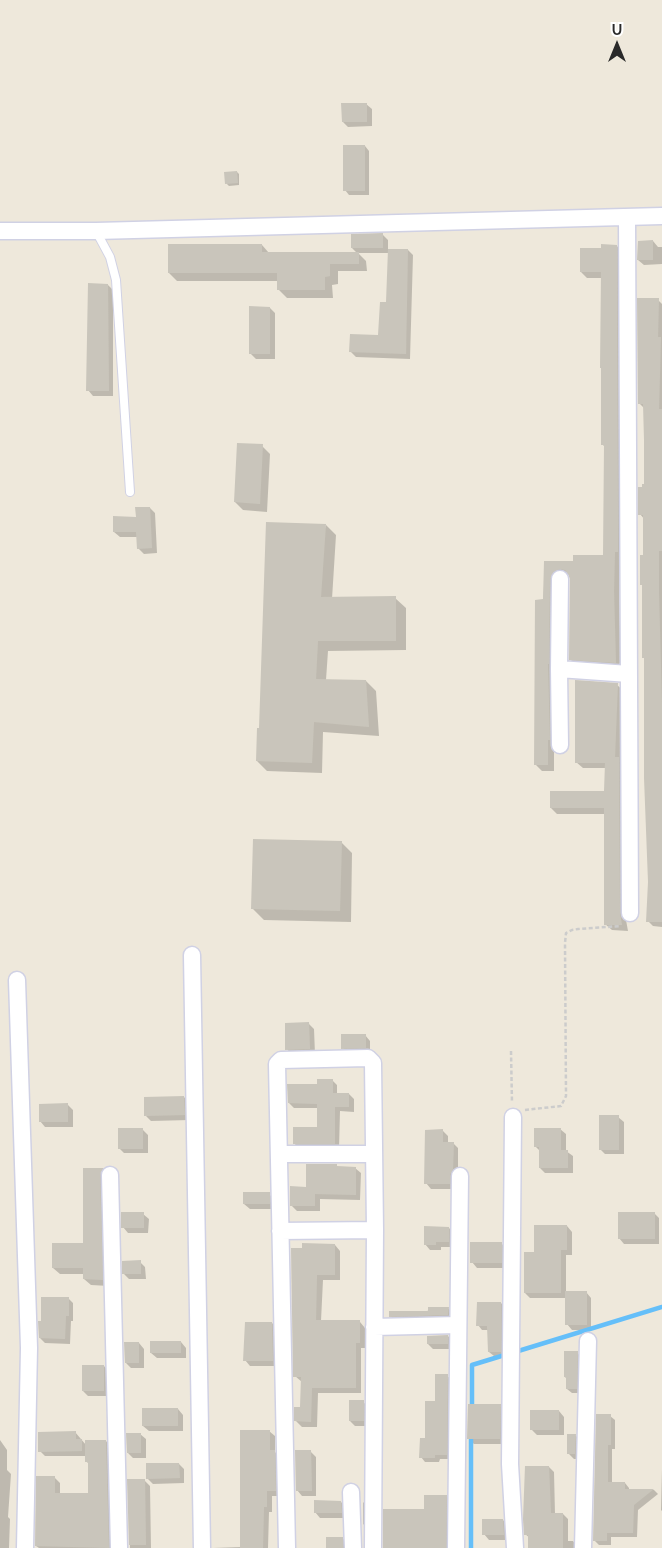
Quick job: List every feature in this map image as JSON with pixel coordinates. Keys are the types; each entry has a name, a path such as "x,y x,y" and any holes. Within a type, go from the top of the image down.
{"street":[{"path":"0,231 96,231 662,216"},
{"path":"627,217 630,913"},
{"path":"560,580 560,745"},
{"path":"559,669 629,674"},
{"path":"192,954 202,1548"},
{"path":"17,980 29,1348 25,1548"},
{"path":"287,1548 277,1064 281,1060 368,1058 373,1063 375,1230 374,1548"},
{"path":"513,1117 510,1464 515,1548"},
{"path":"279,1154 374,1154"},
{"path":"110,1175 118,1548"},
{"path":"456,1548 460,1176"},
{"path":"280,1231 375,1230"},
{"path":"374,1328 458,1325"},
{"path":"583,1548 588,1341"},
{"path":"351,1492 353,1548"}],"lane":[{"path":"96,231 110,257 116,280 130,492"}],"path":[{"path":"510,1050 513,1117 534,1108 561,1106 565,1100 566,934 578,929 620,927 625,923 630,913"}],"building":[{"path":"341,103 367,103 367,122 342,122"},
{"path":"343,145 365,145 365,191 343,191"},
{"path":"237,171 238,183 225,184 224,172"},
{"path":"383,233 383,248 351,248 351,234"},
{"path":"653,240 653,260 637,260 638,241"},
{"path":"168,244 262,244 262,252 359,252 359,264 330,264 330,276 325,277 325,290 277,290 277,273 168,273"},
{"path":"601,244 617,245 618,552 615,552 614,591 616,663 569,660 570,579 565,570 555,571 550,579 548,664 550,740 548,740 548,765 534,765 535,600 543,599 544,561 573,561 573,555 603,555 604,445 601,445 601,272 580,272 580,248 601,248"},
{"path":"388,249 408,249 406,354 349,352 350,334 378,335 380,302 386,302"},
{"path":"88,283 108,284 109,391 86,391"},
{"path":"637,298 659,298 658,337 661,337 659,409 662,409 662,551 659,551 659,594 662,704 662,922 646,922 648,882 644,778 644,658 642,658 642,585 640,585 640,555 643,555 643,515 638,515 638,487 642,487 642,484 644,484 644,440 643,404 638,404"},
{"path":"249,306 270,307 270,354 249,354"},
{"path":"237,443 263,444 260,504 234,502"},
{"path":"135,507 150,507 152,548 137,549 136,532 113,532 113,516 136,517"},
{"path":"266,522 326,524 321,597 396,596 396,641 318,641 316,679 366,680 369,727 314,722 312,763 256,761 257,728 259,728"},
{"path":"575,680 618,683 615,757 619,757 620,913 622,925 604,925 604,808 550,808 550,791 604,791 605,763 575,763"},
{"path":"253,839 342,841 340,911 251,909"},
{"path":"309,1022 310,1049 285,1050 285,1023"},
{"path":"341,1034 366,1034 366,1048 341,1049"},
{"path":"317,1079 333,1079 333,1093 349,1093 349,1107 335,1107 335,1144 293,1144 293,1127 317,1127 317,1104 288,1103 287,1084 317,1084"},
{"path":"184,1096 185,1115 144,1116 144,1097"},
{"path":"68,1103 68,1122 39,1122 39,1104"},
{"path":"599,1115 619,1115 619,1150 599,1150"},
{"path":"118,1128 143,1128 143,1149 118,1149"},
{"path":"534,1128 561,1128 561,1150 568,1150 568,1168 539,1168 539,1147 534,1147"},
{"path":"443,1129 443,1142 454,1142 453,1169 450,1175 450,1184 424,1184 425,1130"},
{"path":"306,1164 337,1164 337,1166 356,1167 356,1195 315,1194 315,1206 290,1206 290,1186 306,1187"},
{"path":"83,1168 104,1168 100,1175 103,1280 83,1279 83,1268 52,1268 52,1243 83,1243"},
{"path":"243,1192 270,1192 270,1204 243,1204"},
{"path":"121,1212 144,1212 144,1228 121,1228"},
{"path":"618,1212 655,1212 655,1239 618,1239"},
{"path":"534,1225 567,1225 567,1250 561,1250 561,1293 524,1293 524,1252 534,1252"},
{"path":"424,1226 449,1227 449,1242 436,1242 436,1245 424,1245"},
{"path":"470,1242 502,1242 502,1263 470,1263"},
{"path":"302,1243 335,1244 335,1275 317,1275 316,1320 360,1320 360,1343 356,1343 356,1388 312,1388 311,1422 294,1421 294,1407 300,1407 301,1377 293,1377 291,1248 302,1248"},
{"path":"141,1260 141,1274 122,1274 122,1261"},
{"path":"565,1291 587,1291 587,1325 565,1325"},
{"path":"41,1297 69,1297 69,1316 66,1316 65,1339 39,1338 38,1321 41,1321"},
{"path":"477,1302 501,1302 501,1352 488,1352 487,1326 476,1326"},
{"path":"428,1307 449,1307 448,1315 389,1317 389,1311 428,1311"},
{"path":"245,1322 272,1322 273,1361 243,1361"},
{"path":"448,1335 448,1344 427,1344 427,1336"},
{"path":"150,1341 181,1341 181,1353 150,1353"},
{"path":"124,1342 139,1342 139,1363 125,1363"},
{"path":"564,1351 578,1351 577,1389 566,1389"},
{"path":"82,1365 104,1365 104,1391 82,1391"},
{"path":"435,1374 448,1374 447,1455 435,1455 435,1458 419,1458 420,1438 425,1438 425,1401 435,1401"},
{"path":"349,1400 364,1400 364,1421 349,1421"},
{"path":"468,1404 501,1404 500,1439 467,1439"},
{"path":"142,1408 178,1408 178,1426 142,1426"},
{"path":"530,1410 559,1410 559,1430 530,1430"},
{"path":"596,1414 611,1414 611,1445 608,1445 608,1482 625,1482 625,1489 654,1489 634,1505 633,1533 607,1533 607,1541 593,1541"},
{"path":"240,1430 270,1430 270,1450 275,1450 276,1491 267,1491 267,1507 264,1507 263,1548 240,1548"},
{"path":"76,1431 76,1439 82,1439 82,1451 38,1452 38,1432"},
{"path":"126,1433 141,1433 141,1453 127,1453"},
{"path":"567,1434 576,1434 575,1454 567,1454"},
{"path":"85,1440 106,1440 109,1548 35,1546 36,1476 55,1476 55,1493 88,1493 88,1462 85,1462"},
{"path":"295,1450 311,1450 312,1491 296,1491"},
{"path":"146,1463 179,1463 180,1478 146,1479"},
{"path":"525,1466 549,1466 551,1513 563,1513 563,1548 528,1548 528,1535 524,1535 523,1519"},
{"path":"127,1479 145,1479 146,1545 129,1545"},
{"path":"424,1495 447,1495 446,1548 383,1548 383,1509 424,1509"},
{"path":"314,1500 341,1501 342,1513 314,1513"},
{"path":"482,1519 503,1519 504,1535 482,1535"},
{"path":"326,1537 343,1537 343,1548 326,1548"}],"waterway":[{"path":"515,1352 662,1307"},
{"path":"472,1409 472,1365 508,1354"},
{"path":"471,1434 471,1548"}]}
